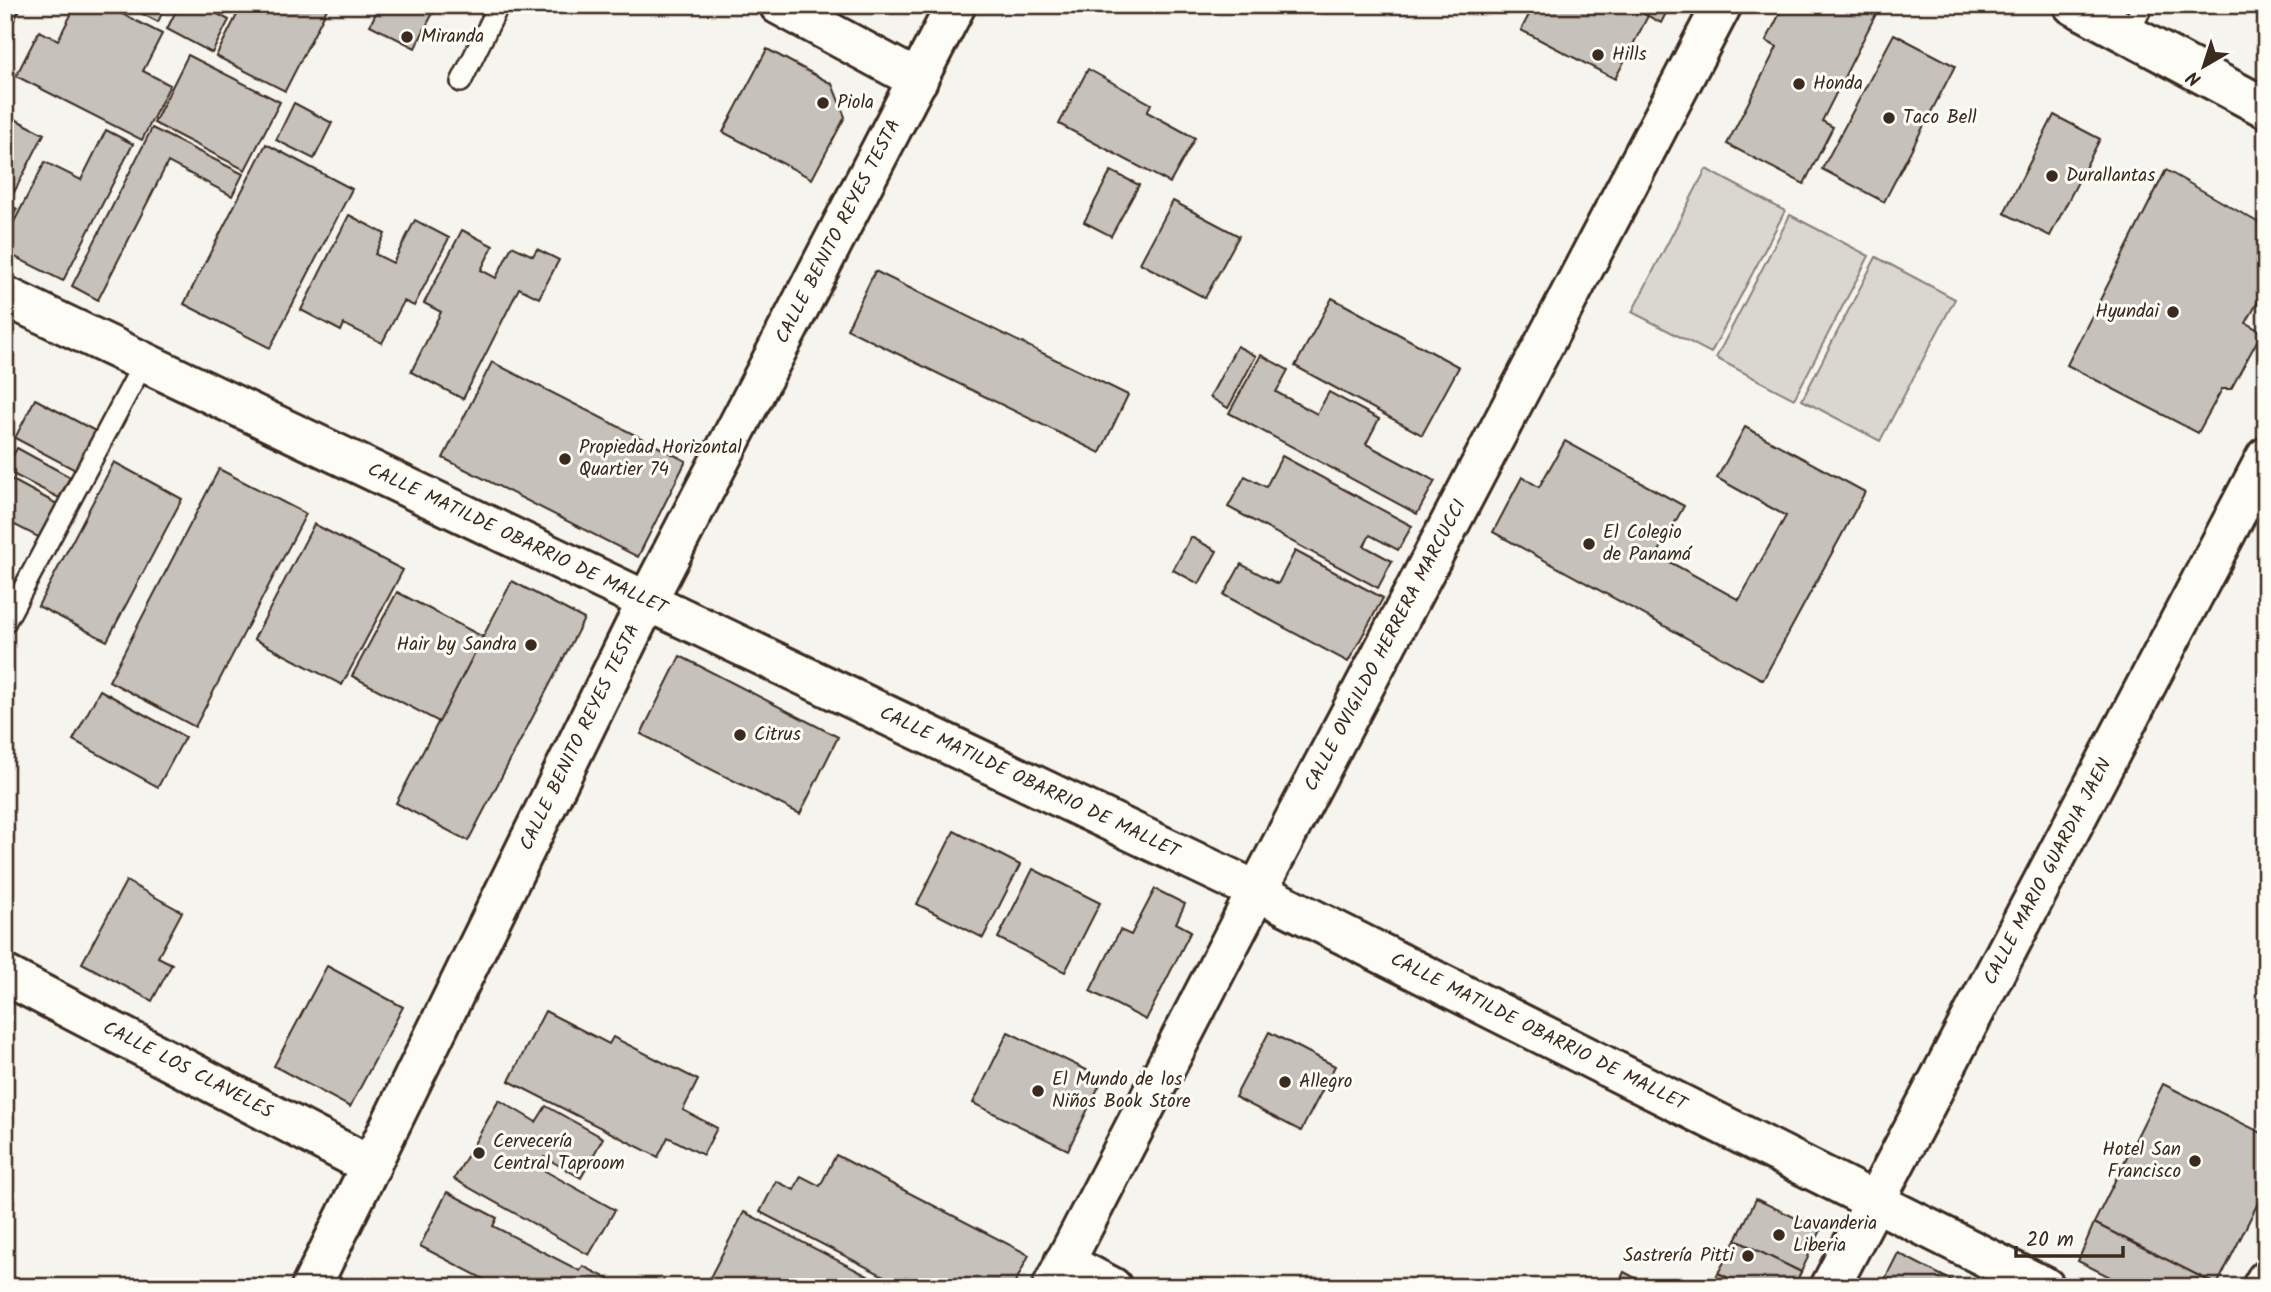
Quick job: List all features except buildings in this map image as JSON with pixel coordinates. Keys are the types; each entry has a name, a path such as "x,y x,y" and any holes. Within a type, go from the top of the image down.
{"street":[{"path":"779,5 918,80"},
{"name":"CALLE BENITO REYES TESTA","path":"311,1287 647,601 956,5"},
{"name":"CALLE OVIGILDO HERRERA MARCUCCI","path":"1058,1274 1722,5"},
{"path":"2073,5 2136,20 2266,108"},
{"name":"CALLE MATILDE OBARRIO DE MALLET","path":"5,296 1257,891 2045,1287"},
{"name":"CALLE MARIO GUARDIA JAEN","path":"1830,1287 2266,457"},
{"name":"CALLE LOS CLAVELES","path":"5,975 371,1166"},
{"path":"1058,1274 1112,1287"},
{"path":"2262,1287 2266,1280"}],"lane":[{"path":"5,14 10,5"},
{"path":"461,82 499,5"},
{"path":"5,623 144,362"}],"shaded area":[{"path":"1706,169 1785,211 1711,353 1632,312"},
{"path":"1790,215 1869,256 1794,399 1716,358"},
{"path":"1876,257 1955,299 1880,441 1802,400"}],"place":[{"name":"Miranda","path":"407,37"},
{"name":"Hills","path":"1598,55"},
{"name":"Honda","path":"1799,84"},
{"name":"Piola","path":"823,103"},
{"name":"Taco Bell","path":"1889,118"},
{"name":"Durallantas","path":"2052,176"},
{"name":"Hyundai","path":"2173,312"},
{"name":"Propiedad Horizontal Quartier 74","path":"565,459"},
{"name":"El Colegio de Panamá","path":"1589,544"},
{"name":"Hair by Sandra","path":"531,645"},
{"name":"Citrus","path":"740,735"},
{"name":"Allegro","path":"1285,1082"},
{"name":"El Mundo de los Niños Book Store","path":"1038,1091"},
{"name":"Cervecería Central Taproom","path":"479,1153"},
{"name":"Hotel San Francisco","path":"2195,1161"},
{"name":"Lavanderia Liberia","path":"1779,1235"},
{"name":"Sastrería Pitti","path":"1748,1256"}]}
